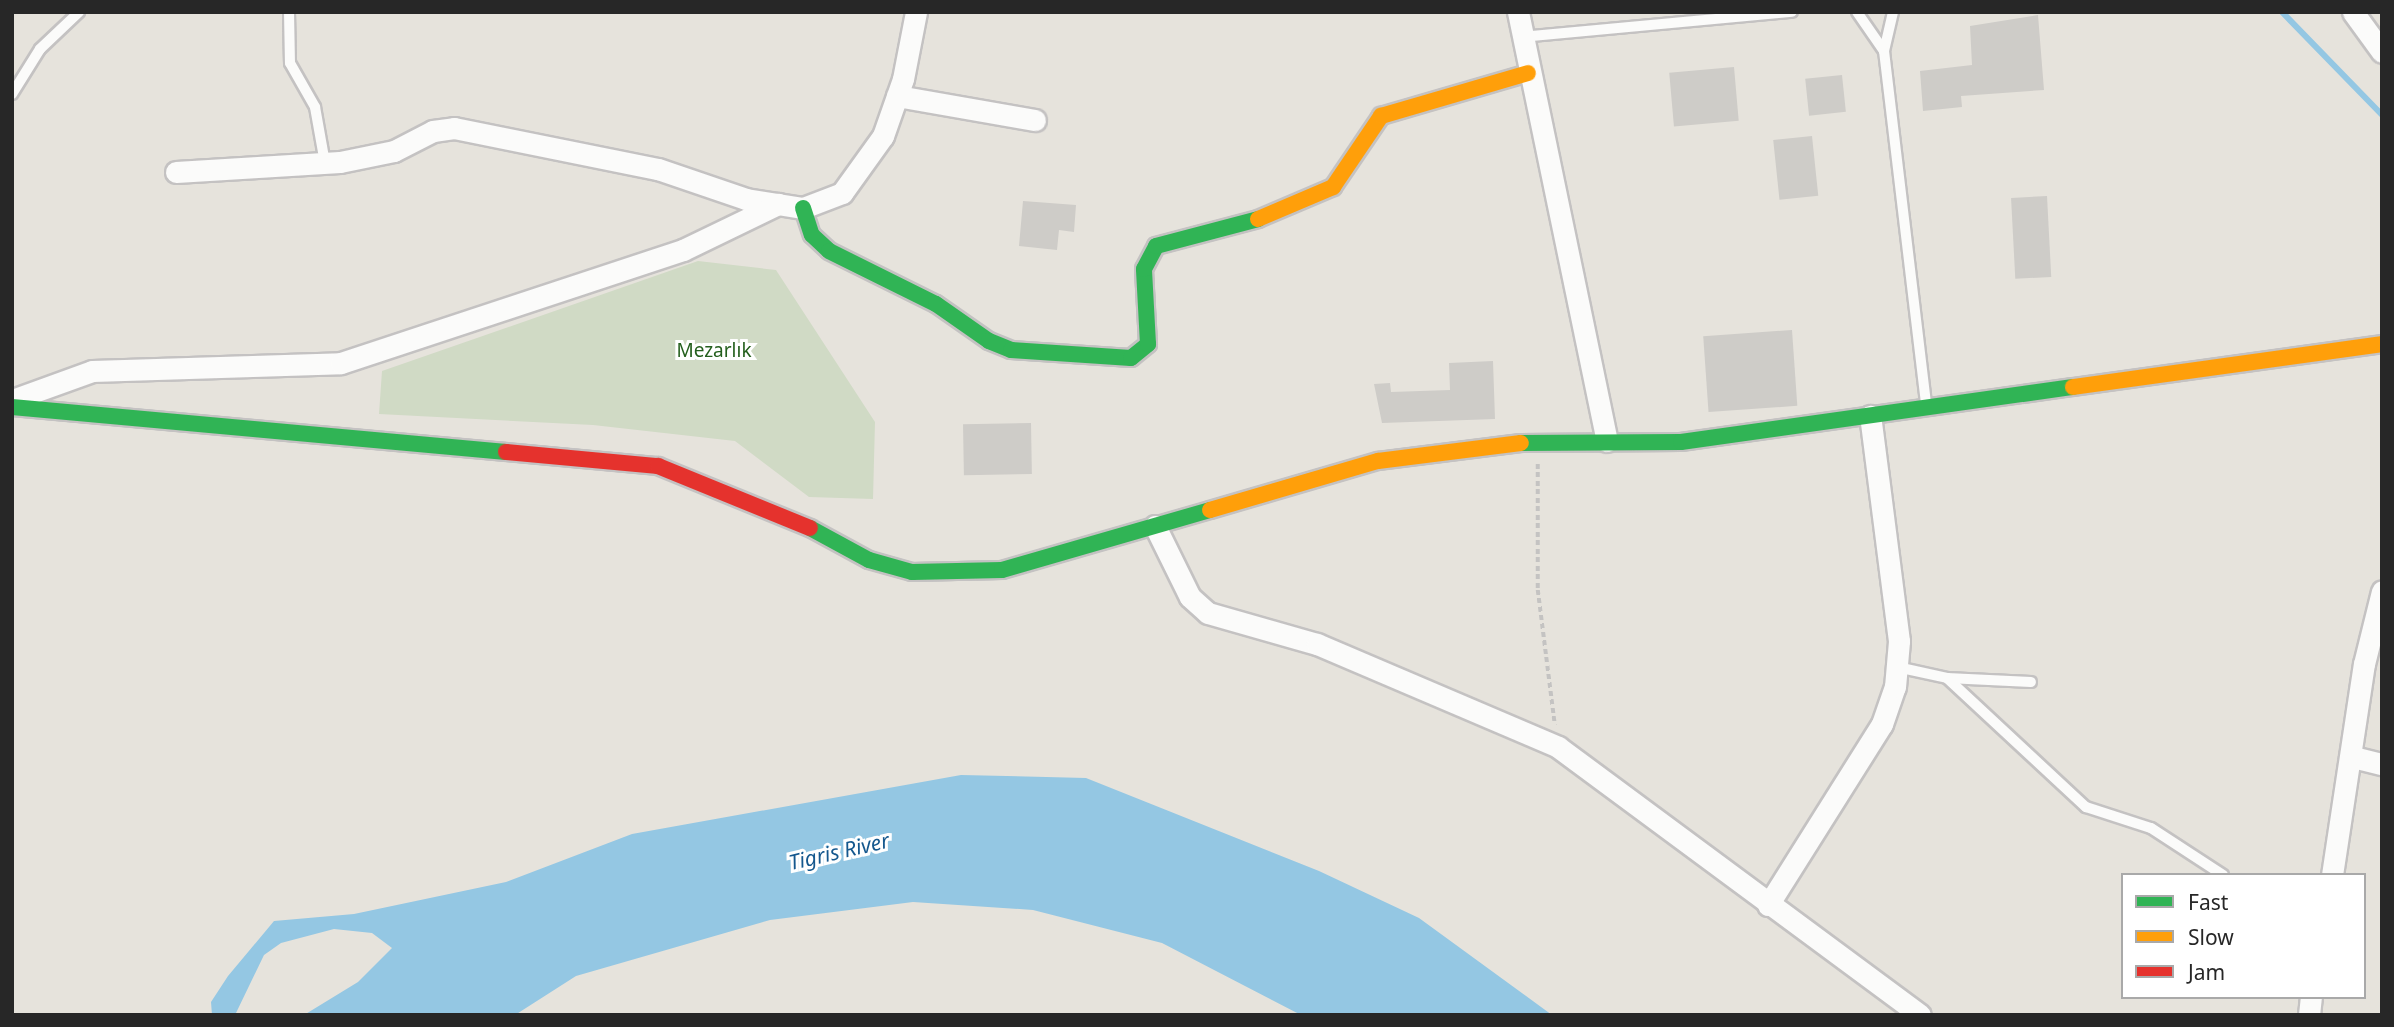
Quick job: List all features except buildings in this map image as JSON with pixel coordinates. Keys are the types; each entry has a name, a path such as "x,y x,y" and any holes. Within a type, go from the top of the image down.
{"street":[{"path":"176,172 326,163 394,151 433,131 454,128 658,169 778,204 803,208 842,193 883,136 897,96 916,12"},
{"path":"1518,12 1528,73 1607,441"},
{"path":"2353,12 2382,52"},
{"path":"803,208 812,234 829,251 936,304 989,341 1011,350 1131,358 1148,344 1144,269 1156,246 1214,235 1318,197 1333,187 1381,116 1528,73"},
{"path":"897,96 1035,120"},
{"path":"12,400 92,371 341,363 683,250 778,204"},
{"path":"12,407 658,466 700,477 869,560 912,572 1002,570 1378,461 1538,441 1681,442 2382,344"},
{"path":"1768,905 1882,724 1897,667 1896,613 1870,416"},
{"path":"1155,526 1190,597 1208,613 1317,644 1558,747 1920,1015"},
{"path":"2332,873 2353,757 2364,663 2382,591"},
{"path":"2353,757 2382,764"}],"lane":[{"path":"12,94 40,49 79,12"},
{"path":"289,12 290,63 315,107 326,163"},
{"path":"1521,37 1792,12"},
{"path":"1857,12 1884,51"},
{"path":"1893,12 1884,51 1926,407"},
{"path":"1897,667 1947,678 2031,682"},
{"path":"1947,678 2086,807 2151,828 2220,873"}],"path":[{"path":"1538,441 1538,590 1558,747"}],"green space":[{"name":"Mezarlık","path":"698,261 776,270 875,422 873,499 809,497 735,441 593,425 379,414 382,371"}],"water":[{"name":"Tigris River","path":"961,775 1086,778 1319,871 1419,918 1552,1015 1301,1015 1162,943 1033,910 913,902 770,920 576,976 515,1015 304,1015 358,982 392,948 372,933 334,929 281,943 264,955 236,1013 212,1015 211,1002 228,976 274,921 354,914 506,882 632,834"}],"waterway":[{"path":"2282,12 2382,115"}],"traffic: fast":[{"path":"803,208 812,235 829,251 936,304 989,341 1011,350 1131,358 1148,344 1144,269 1156,246 1258,219"},
{"path":"1521,443 1681,442 2073,387"},
{"path":"12,407 506,452"},
{"path":"810,528 869,560 912,572 1002,570 1210,510"}],"traffic: slow":[{"path":"1258,219 1333,187 1381,116 1528,73"},
{"path":"2073,387 2382,344"},
{"path":"1210,510 1378,461 1521,443"}],"traffic: jam":[{"path":"506,452 658,466 810,528"}]}
